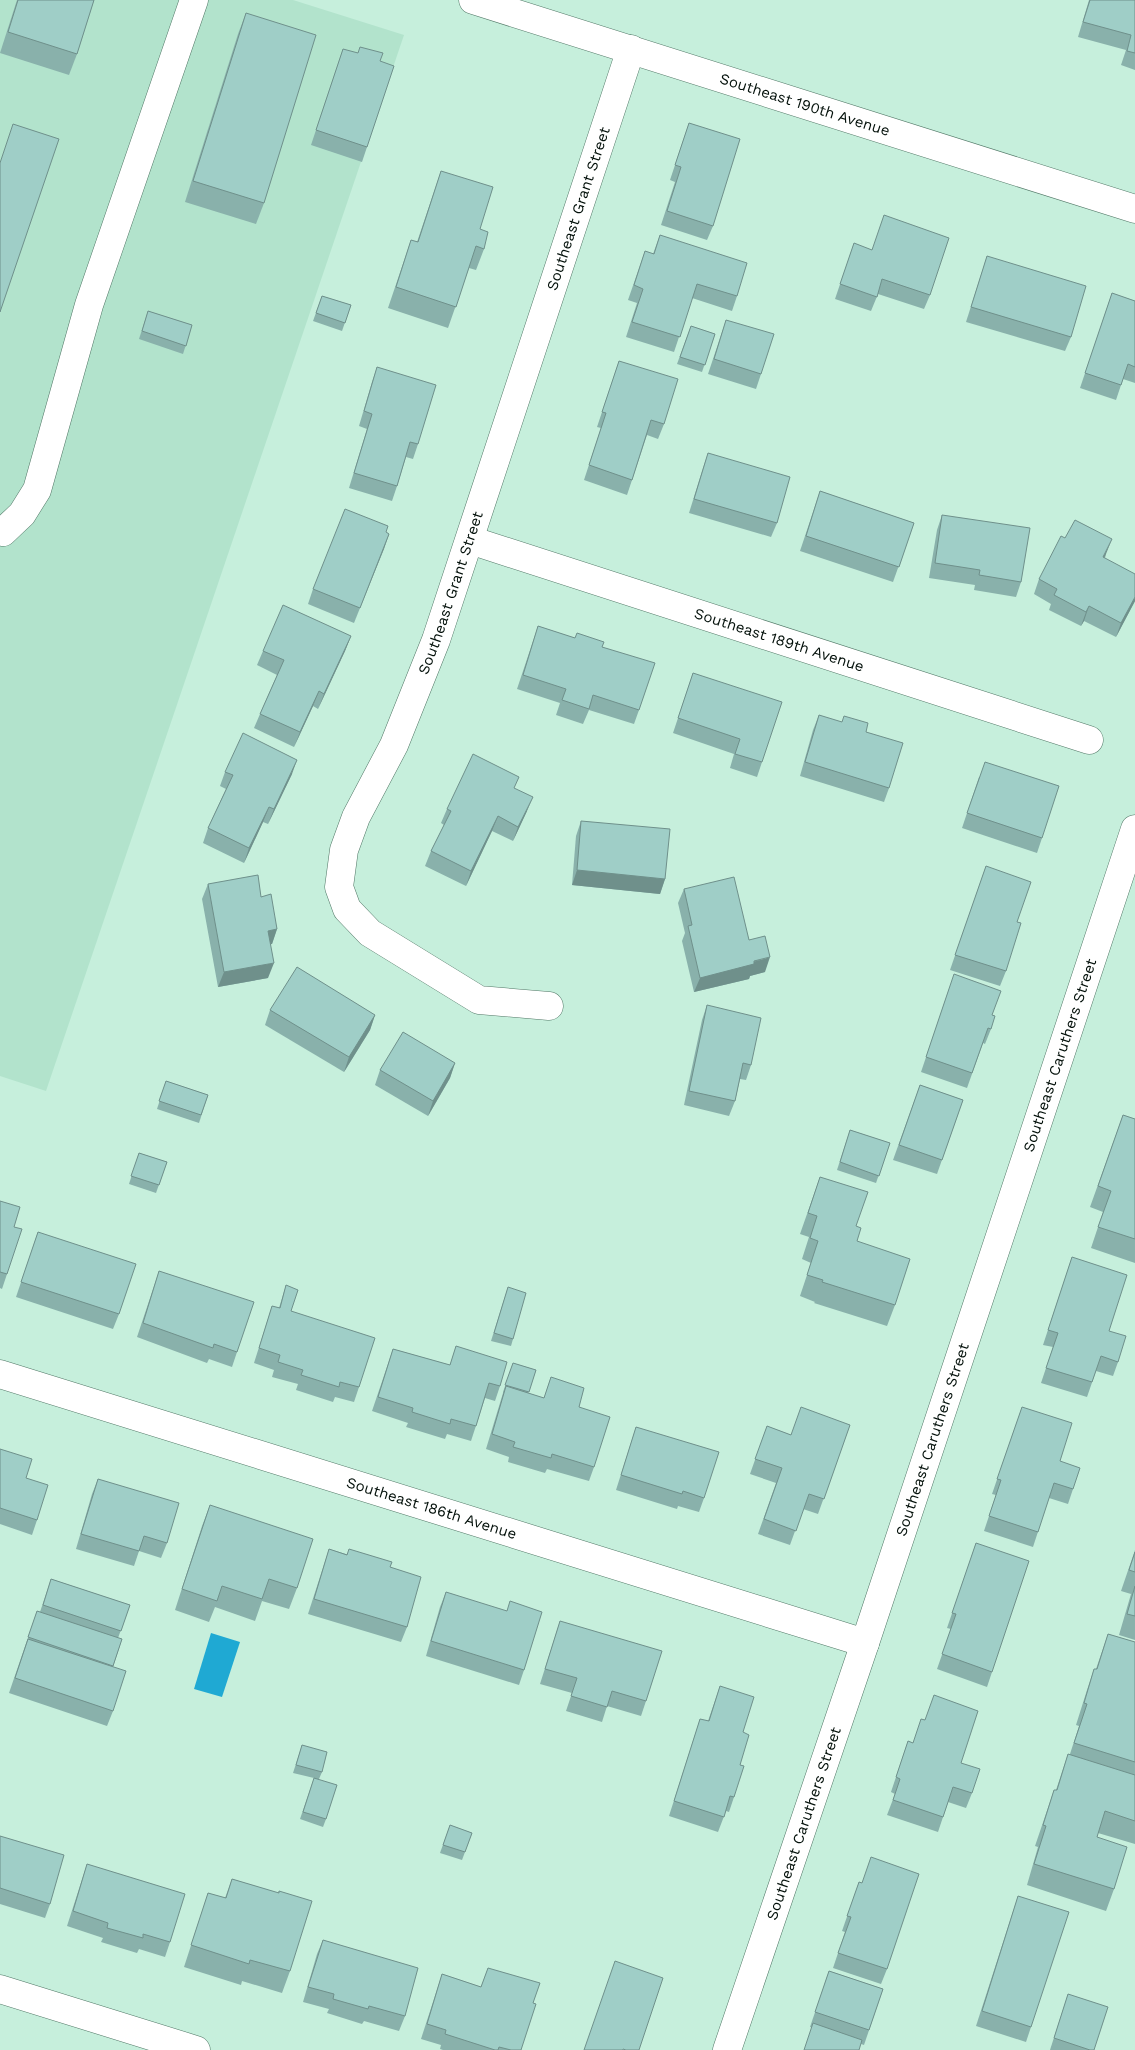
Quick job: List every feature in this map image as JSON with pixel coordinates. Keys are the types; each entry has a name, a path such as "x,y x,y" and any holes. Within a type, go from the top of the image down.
{"street":[{"path":"0,531 3,532 22,514 37,490 89,305 194,0"},
{"name":"Southeast 190th Avenue","path":"474,0 1135,209"},
{"name":"Southeast Grant Street","path":"549,1006 479,1000 370,933 348,909 339,887 344,850 356,817 394,745 436,640 631,49"},
{"name":"Southeast 189th Avenue","path":"470,540 1089,740"},
{"name":"Southeast Caruthers Street","path":"727,2050 865,1642 1135,829"},
{"name":"Southeast 186th Avenue","path":"0,1374 865,1642"},
{"path":"0,1989 196,2050"}],"shaded area":[{"path":"0,0 293,0 404,35 46,1091 0,1076"}],"water":[{"path":"211,1633 240,1642 222,1697 194,1689"}],"building":[{"path":"18,0 94,0 77,54 8,32"},
{"path":"1090,0 1135,0 1135,53 1127,51 1131,35 1083,22"},
{"path":"246,13 316,35 264,203 193,181"},
{"path":"360,47 383,53 380,61 394,66 367,147 316,130 343,49 358,53"},
{"path":"689,123 740,139 713,226 667,211 681,167 675,165"},
{"path":"13,124 59,139 0,312 0,163"},
{"path":"441,171 493,187 480,229 488,232 484,249 476,246 456,307 396,287 411,240 418,242"},
{"path":"884,215 949,238 930,295 882,279 877,297 840,284 854,243 872,250"},
{"path":"660,235 747,263 737,296 697,284 680,337 632,322 643,289 634,285 645,251 654,254"},
{"path":"987,256 1086,286 1071,337 971,307"},
{"path":"1112,293 1135,301 1135,367 1128,364 1121,385 1085,373"},
{"path":"322,296 351,305 345,323 316,313"},
{"path":"148,311 192,325 186,346 142,331"},
{"path":"726,320 774,334 761,374 714,359"},
{"path":"691,326 715,334 705,365 680,357"},
{"path":"619,361 678,379 664,424 651,420 632,480 589,465 606,413 602,412"},
{"path":"377,367 436,385 418,444 410,442 397,486 354,473 372,414 364,411"},
{"path":"708,453 790,477 777,523 694,499"},
{"path":"820,491 914,523 899,567 806,536"},
{"path":"345,509 388,526 386,532 389,534 360,608 313,589"},
{"path":"942,515 1030,528 1021,582 979,575 980,570 935,563"},
{"path":"1075,520 1112,539 1103,557 1135,574 1135,597 1121,623 1089,606 1086,612 1054,595 1057,589 1039,579 1061,536 1065,538"},
{"path":"283,605 351,636 324,694 319,691 300,732 260,714 284,660 263,651"},
{"path":"538,626 575,638 577,633 604,642 602,647 655,663 639,710 593,695 589,709 562,700 566,689 523,675"},
{"path":"693,673 782,702 762,762 735,754 740,739 678,718"},
{"path":"819,715 842,722 844,716 868,723 866,732 903,743 889,788 805,762"},
{"path":"243,733 297,760 274,809 269,807 249,848 208,828 233,775 225,772"},
{"path":"473,754 519,777 514,788 533,797 518,827 498,816 471,871 431,851 451,811 447,809"},
{"path":"985,762 1059,786 1042,838 967,813"},
{"path":"581,821 670,829 665,879 577,870"},
{"path":"986,866 1031,882 1017,922 1021,923 1006,971 955,955"},
{"path":"258,875 261,897 271,894 277,929 268,931 274,963 224,972 208,884"},
{"path":"734,877 749,940 765,936 770,957 754,961 754,964 700,978 688,926 692,925 684,889"},
{"path":"297,967 375,1015 349,1057 270,1010"},
{"path":"954,974 1001,991 992,1015 995,1016 991,1029 988,1028 972,1073 926,1057"},
{"path":"707,1005 761,1018 751,1065 743,1063 735,1101 689,1091"},
{"path":"403,1032 455,1063 433,1101 380,1070"},
{"path":"166,1081 208,1095 201,1115 159,1101"},
{"path":"920,1085 963,1100 942,1160 899,1145"},
{"path":"1123,1115 1135,1119 1135,1239 1098,1227 1111,1191 1098,1186"},
{"path":"850,1130 890,1143 879,1176 840,1162"},
{"path":"139,1153 167,1162 159,1185 131,1176"},
{"path":"820,1177 868,1192 856,1226 861,1228 857,1241 910,1259 895,1305 822,1282 823,1280 807,1275 818,1241 810,1238 817,1216 808,1213"},
{"path":"0,1201 20,1207 14,1227 22,1229 7,1274 0,1272"},
{"path":"38,1232 136,1264 119,1314 21,1282"},
{"path":"1072,1257 1127,1275 1109,1331 1126,1336 1118,1362 1101,1356 1092,1382 1046,1368 1058,1333 1048,1330"},
{"path":"159,1271 254,1302 237,1352 214,1344 213,1348 143,1323"},
{"path":"286,1285 298,1290 291,1311 375,1338 359,1387 340,1382 339,1387 301,1375 303,1370 278,1362 280,1355 259,1348 272,1306 280,1308"},
{"path":"508,1287 526,1293 513,1339 494,1333"},
{"path":"456,1346 507,1362 500,1386 489,1383 476,1426 451,1419 450,1424 412,1412 413,1408 378,1397 393,1349 450,1365"},
{"path":"513,1363 536,1370 529,1392 505,1385"},
{"path":"551,1377 584,1388 579,1407 610,1417 594,1467 552,1454 551,1458 513,1447 515,1442 492,1434 506,1386 544,1398"},
{"path":"801,1407 850,1425 824,1499 809,1494 796,1531 764,1519 782,1468 755,1459 767,1426 791,1435"},
{"path":"1022,1407 1072,1423 1060,1461 1080,1468 1073,1489 1054,1483 1038,1532 989,1516 1001,1480 997,1479"},
{"path":"636,1427 719,1452 704,1498 683,1491 682,1494 621,1475"},
{"path":"0,1449 32,1459 26,1478 48,1485 37,1520 0,1508"},
{"path":"98,1479 179,1503 167,1543 144,1536 139,1551 81,1534"},
{"path":"210,1505 313,1539 297,1588 269,1579 262,1599 222,1586 217,1601 182,1589"},
{"path":"976,1543 1029,1561 992,1672 942,1654 956,1614 952,1613"},
{"path":"329,1549 347,1555 349,1549 392,1562 390,1567 421,1577 407,1627 314,1599"},
{"path":"1135,1552 1135,1572 1129,1570"},
{"path":"51,1579 130,1605 121,1631 43,1605"},
{"path":"1135,1586 1135,1616 1127,1614"},
{"path":"446,1592 507,1611 510,1601 542,1612 524,1670 431,1641"},
{"path":"37,1611 122,1639 113,1666 28,1637"},
{"path":"560,1621 662,1651 646,1701 612,1691 607,1707 571,1696 577,1678 545,1669"},
{"path":"1108,1634 1135,1642 1135,1762 1074,1743 1087,1704 1084,1703 1094,1669 1097,1669"},
{"path":"28,1639 126,1671 113,1711 15,1678"},
{"path":"720,1686 754,1697 743,1732 749,1735 740,1765 744,1766 734,1797 730,1796 724,1817 674,1801 700,1719 709,1721"},
{"path":"934,1695 978,1711 961,1763 980,1769 972,1793 953,1787 943,1817 893,1800 900,1779 896,1777 908,1741 913,1743 921,1719 925,1720"},
{"path":"302,1745 327,1752 322,1772 296,1765"},
{"path":"1068,1754 1135,1775 1135,1821 1105,1811 1097,1837 1127,1847 1114,1889 1034,1864 1046,1826 1043,1825 1054,1790 1057,1790"},
{"path":"314,1778 337,1785 326,1819 303,1812"},
{"path":"450,1825 472,1833 465,1852 443,1845"},
{"path":"0,1836 64,1855 50,1904 0,1888"},
{"path":"871,1857 919,1874 887,1969 838,1953 851,1917 847,1916 859,1882 862,1883"},
{"path":"87,1864 185,1894 170,1942 143,1934 143,1938 107,1928 108,1923 73,1911"},
{"path":"232,1879 312,1901 290,1971 250,1960 249,1964 191,1945 208,1893 226,1898"},
{"path":"1018,1896 1069,1912 1031,2027 982,2011"},
{"path":"323,1940 418,1968 405,2016 369,2006 368,2009 333,1999 334,1994 308,1987"},
{"path":"615,1961 663,1978 639,2050 584,2050"},
{"path":"488,1968 540,1983 533,2003 536,2004 521,2050 499,2047 498,2050 495,2050 445,2034 446,2030 427,2024 442,1974 481,1987"},
{"path":"829,1971 883,1989 869,2030 815,2012"},
{"path":"1068,1994 1108,2007 1094,2050 1054,2038"},
{"path":"813,2023 862,2040 859,2050 804,2050"}]}
